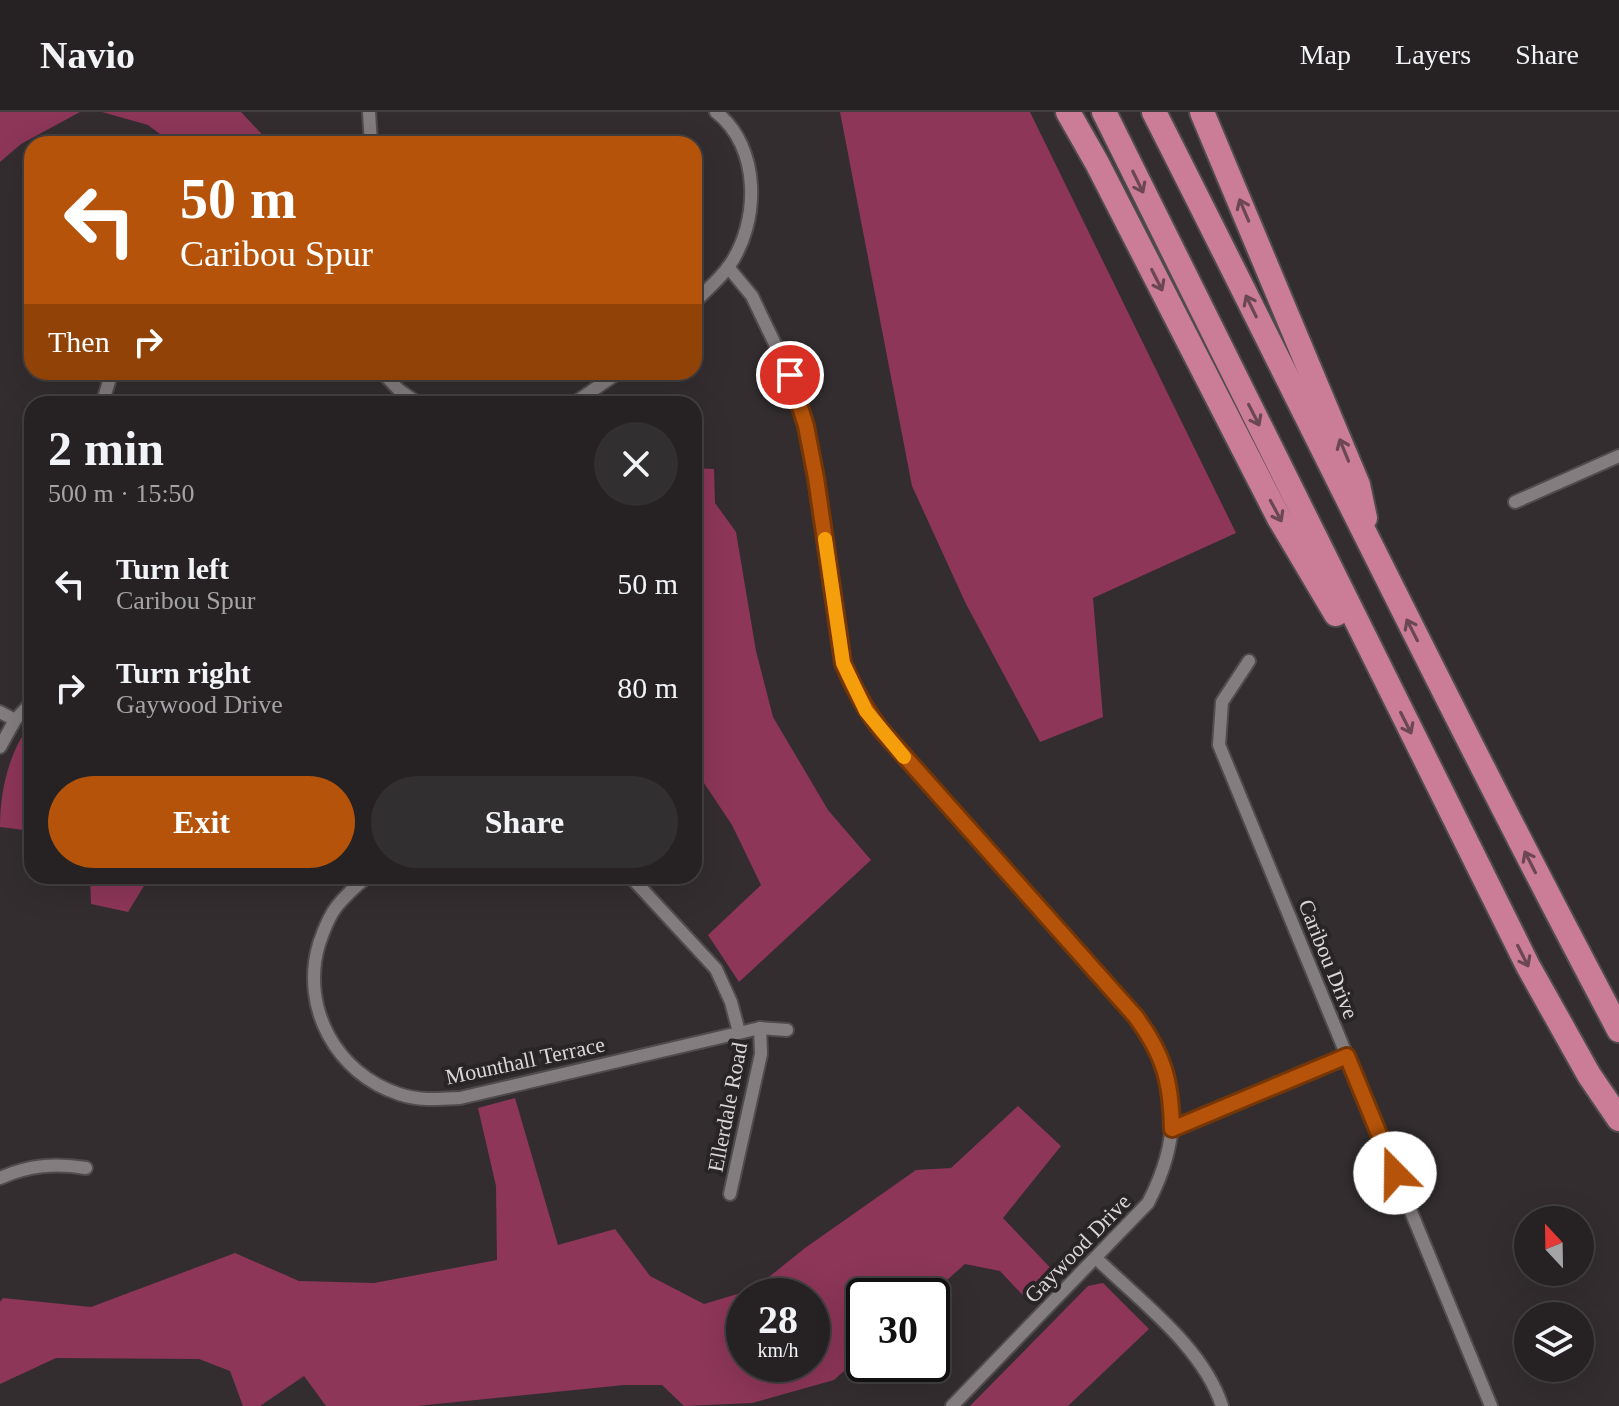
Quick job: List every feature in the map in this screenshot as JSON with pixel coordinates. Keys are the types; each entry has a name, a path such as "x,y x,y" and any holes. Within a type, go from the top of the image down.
{"highway":[{"path":"1068,112 1279,518 1340,622 1386,684"},
{"path":"1104,112 1528,966 1589,1075 1619,1119"},
{"path":"1154,112 1372,551 1619,1030"},
{"path":"1202,112 1358,485 1372,551"}],"street":[{"path":"369,112 370,136"},
{"path":"702,295 728,267 740,245 751,184 742,145 725,119 716,112"},
{"name":"Gaywood Drive","path":"728,267 752,296 790,375 806,426 843,663 853,688 882,731 1136,1017 1153,1040 1166,1068 1172,1129 1164,1167 1148,1203 952,1406"},
{"path":"390,380 408,396"},
{"path":"584,396 608,380"},
{"path":"1515,502 1619,456"},
{"name":"Caribou Drive","path":"1249,661 1222,702 1219,745 1491,1406"},
{"path":"0,747 24,710"},
{"path":"0,712 15,720"},
{"name":"Mounthall Terrace","path":"360,884 335,908 323,933 314,962 313,990 320,1019 332,1045 352,1067 375,1085 402,1095 431,1100 460,1098 739,1032 760,1028 787,1030"},
{"name":"Ellerdale Road","path":"637,884 716,969 731,1002 739,1032"},
{"name":"Ellerdale Road","path":"730,1194 761,1054 760,1028"},
{"path":"1172,1129 1347,1056"},
{"path":"0,1178 39,1165 63,1164 86,1168"},
{"path":"1096,1258 1192,1351 1207,1373 1222,1406"}],"shaded area":[{"path":"0,112 80,112 36,136 24,136 24,142 0,162"},
{"path":"102,112 241,112 264,136 162,136 148,125"},
{"path":"840,112 1030,112 1236,533 1093,598 1103,717 1040,742 966,604 912,486"},
{"path":"702,468 714,469 715,503 736,532 756,651 773,717 828,810 871,860 739,982 708,935 761,885 732,825 702,780"},
{"path":"24,733 24,830 0,827 7,772"},
{"path":"90,884 145,884 128,912 91,904"},
{"path":"515,1098 558,1245 615,1229 650,1276 704,1304 726,1297 726,1382 827,1382 752,1403 684,1406 662,1385 624,1385 417,1406 326,1406 304,1376 260,1406 243,1406 230,1371 199,1359 56,1358 0,1384 0,1302 3,1298 91,1307 235,1253 299,1281 374,1283 497,1260 496,1186 478,1108"},
{"path":"1018,1106 1061,1146 1003,1218 1059,1277 1031,1304 1000,1271 965,1264 949,1278 846,1278 846,1369 830,1381 830,1278 768,1278 916,1170 951,1168"},
{"path":"1103,1283 1149,1329 1068,1406 970,1406 1088,1286"}],"slow traffic":[{"path":"825,539 843,663 866,711 904,757"}],"route":[{"path":"790,375 806,426 843,663 853,688 882,731 1153,1040 1166,1068 1172,1129 1347,1056 1395,1173"}]}
